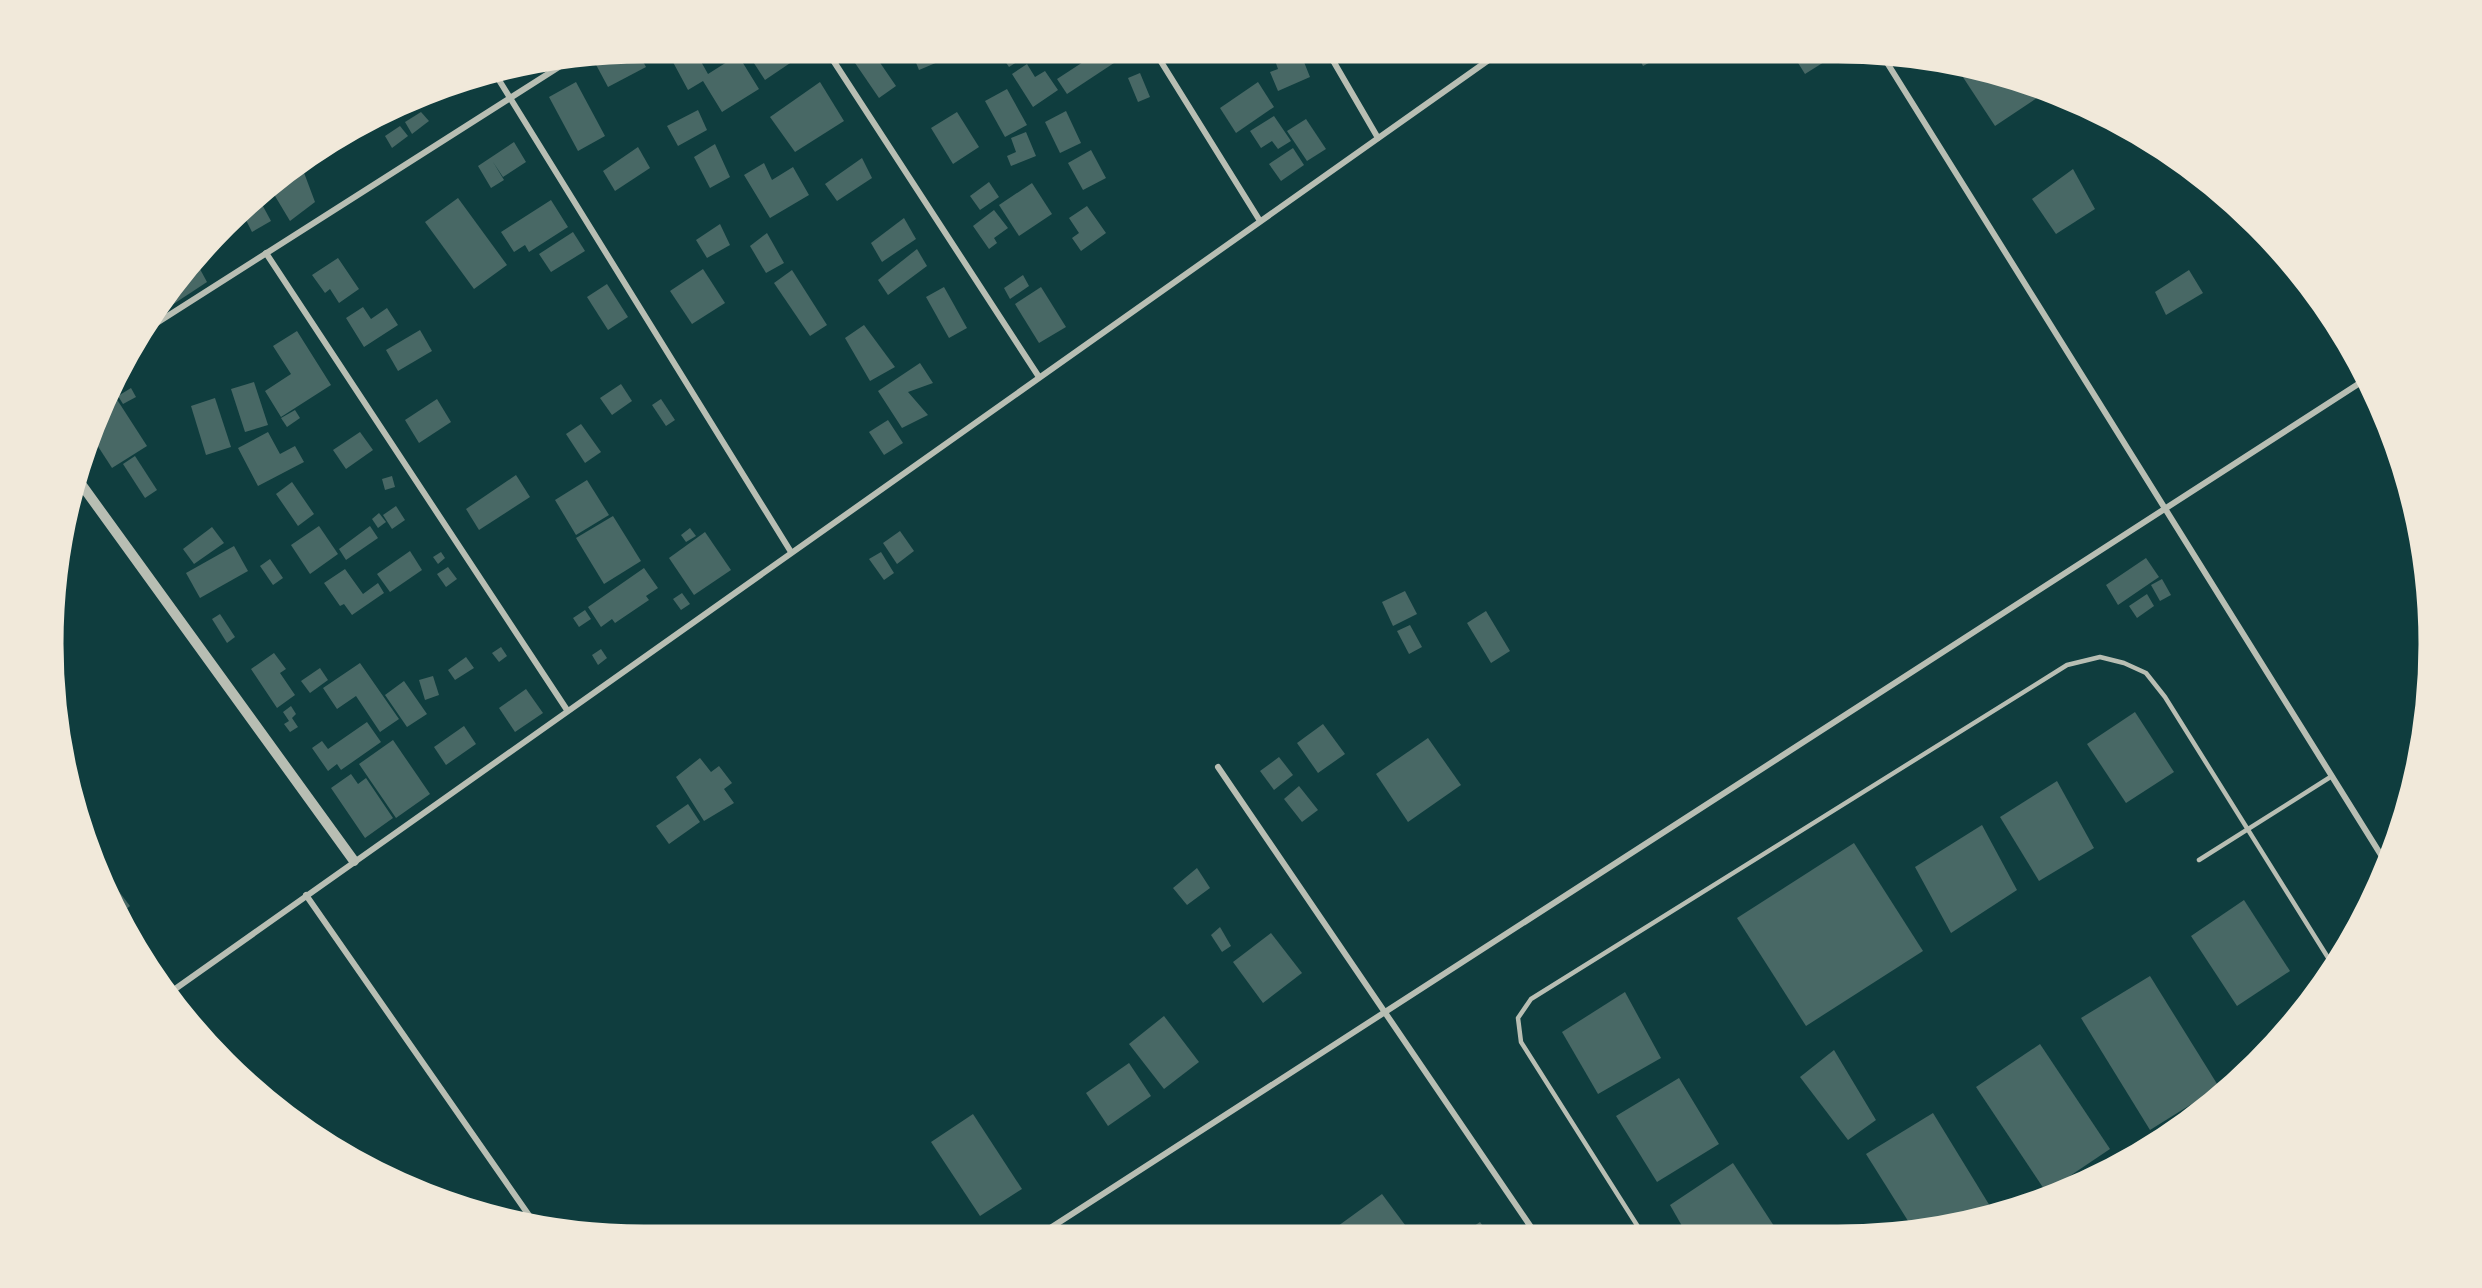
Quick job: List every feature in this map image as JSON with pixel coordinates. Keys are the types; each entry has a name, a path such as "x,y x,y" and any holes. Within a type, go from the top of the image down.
{"street":[{"path":"834,61 1039,377"},
{"path":"1161,61 1260,221"},
{"path":"1333,61 1377,138"},
{"path":"175,989 1487,61"},
{"path":"1888,64 2381,855"},
{"path":"159,321 557,68"},
{"path":"499,80 791,552"},
{"path":"266,253 567,710"},
{"path":"1053,1226 2359,384"},
{"path":"83,487 354,861"},
{"path":"1218,767 1530,1226"},
{"path":"306,895 529,1215"}],"lane":[{"path":"1638,1226 1521,1042 1518,1018 1532,999 2067,665 2100,657 2124,663 2146,673 2165,697 2328,959"},
{"path":"2199,860 2332,776"}],"building":[{"path":"643,61 646,67 608,87 596,64"},
{"path":"672,61 701,61 708,74 729,61 742,61 759,89 722,112 703,81 688,90"},
{"path":"753,61 793,61 765,80"},
{"path":"879,61 896,86 879,98 855,63"},
{"path":"915,61 940,61 919,70"},
{"path":"1005,61 1018,61 1009,67"},
{"path":"1085,61 1117,61 1067,94 1057,79"},
{"path":"1275,61 1304,61 1310,77 1278,91 1270,72 1278,69"},
{"path":"1640,61 1653,61 1643,66"},
{"path":"1797,61 1826,61 1805,74"},
{"path":"1027,64 1035,77 1045,71 1058,90 1033,107 1012,74"},
{"path":"1140,73 1150,97 1138,102 1128,78"},
{"path":"1962,75 1989,81 2038,97 1995,126"},
{"path":"576,82 605,136 578,151 549,97"},
{"path":"820,82 844,121 795,152 770,117"},
{"path":"1258,82 1274,107 1236,133 1220,108"},
{"path":"1007,89 1027,125 1005,137 985,101"},
{"path":"698,110 707,130 678,146 667,126"},
{"path":"1066,111 1081,143 1060,153 1045,122"},
{"path":"421,112 429,121 412,134 405,122"},
{"path":"957,112 979,147 953,164 931,128"},
{"path":"1274,116 1291,141 1278,149 1272,141 1261,148 1250,131"},
{"path":"1306,119 1326,149 1307,161 1287,131"},
{"path":"400,126 408,136 392,148 385,136"},
{"path":"1026,132 1036,156 1011,166 1007,156 1016,152 1011,138"},
{"path":"514,142 526,162 503,177 493,162 504,180 491,188 478,166"},
{"path":"715,144 730,177 710,188 694,157"},
{"path":"638,147 650,168 615,191 603,171"},
{"path":"1293,148 1304,165 1281,181 1269,164"},
{"path":"1091,150 1106,178 1083,190 1068,163"},
{"path":"862,158 872,178 837,201 825,184"},
{"path":"764,163 772,180 793,167 809,195 770,218 744,175"},
{"path":"2073,169 2095,209 2056,234 2032,199"},
{"path":"304,172 315,202 290,221 274,194"},
{"path":"989,182 999,197 980,210 970,196"},
{"path":"1032,183 1052,214 1019,236 999,205"},
{"path":"458,198 507,265 474,289 425,222"},
{"path":"551,200 568,227 529,252 525,245 514,252 501,232"},
{"path":"262,204 271,221 252,232 246,219"},
{"path":"1087,206 1106,233 1081,251 1072,238 1079,233 1069,218"},
{"path":"994,210 1008,228 994,238 997,243 989,249 973,226"},
{"path":"904,218 916,239 882,262 871,243"},
{"path":"720,224 730,245 707,258 696,240"},
{"path":"573,232 585,251 551,272 539,254"},
{"path":"767,233 784,263 766,273 750,246"},
{"path":"917,249 927,266 888,295 878,280"},
{"path":"338,258 359,289 339,303 330,289 325,293 312,275"},
{"path":"199,268 207,282 172,305 182,289"},
{"path":"703,269 725,303 692,324 670,291"},
{"path":"792,270 827,325 810,336 774,283"},
{"path":"2189,270 2203,293 2166,315 2155,292"},
{"path":"1023,275 1029,286 1010,299 1004,288"},
{"path":"607,284 628,317 608,330 587,297"},
{"path":"944,287 967,328 949,338 926,297"},
{"path":"1041,287 1066,327 1039,343 1015,304"},
{"path":"363,307 371,319 387,308 398,325 364,347 346,318"},
{"path":"864,325 895,367 870,381 845,338"},
{"path":"420,330 432,351 398,371 386,350"},
{"path":"297,331 331,385 281,417 265,391 291,374 273,346"},
{"path":"920,363 933,383 908,392 928,415 902,428 878,391"},
{"path":"254,382 268,425 245,432 231,389"},
{"path":"621,384 632,401 612,415 600,398"},
{"path":"131,388 136,397 123,404 118,396"},
{"path":"116,398 147,446 112,468 97,445"},
{"path":"215,398 231,447 206,455 191,406"},
{"path":"437,399 451,422 419,443 405,420"},
{"path":"661,399 675,420 666,426 652,405"},
{"path":"295,410 300,418 287,427 281,418"},
{"path":"888,420 903,443 884,455 869,432"},
{"path":"581,424 601,452 585,463 566,434"},
{"path":"268,432 280,454 295,446 304,462 258,486 238,448"},
{"path":"360,432 373,450 346,469 333,450"},
{"path":"135,456 157,490 145,498 123,464"},
{"path":"516,475 530,497 479,530 466,509"},
{"path":"392,476 395,487 385,490 382,479"},
{"path":"587,480 609,515 576,535 555,500"},
{"path":"292,482 314,514 298,526 276,494"},
{"path":"396,506 405,520 392,529 383,515"},
{"path":"379,513 386,522 378,528 372,519"},
{"path":"613,516 641,561 604,584 576,538"},
{"path":"319,526 338,554 310,574 291,545"},
{"path":"370,526 378,538 346,560 339,549"},
{"path":"212,527 224,543 194,564 183,549"},
{"path":"690,528 696,536 686,542 681,535"},
{"path":"900,531 914,551 897,564 883,543"},
{"path":"705,532 731,570 694,595 669,558"},
{"path":"234,546 248,571 200,598 186,573"},
{"path":"410,551 422,570 390,592 377,574"},
{"path":"441,552 445,558 438,564 433,557"},
{"path":"881,552 894,573 884,580 869,559"},
{"path":"2146,558 2159,577 2118,605 2106,585"},
{"path":"270,559 283,578 273,585 260,566"},
{"path":"448,567 457,579 446,587 437,574"},
{"path":"644,568 658,588 646,596 649,600 615,623 612,619 601,627 588,607"},
{"path":"345,569 363,594 378,583 384,593 352,615 344,604 340,606 324,583"},
{"path":"2162,579 2171,595 2160,601 2151,585"},
{"path":"1405,591 1417,614 1393,626 1382,602"},
{"path":"682,593 690,604 681,610 673,599"},
{"path":"2147,594 2154,606 2137,618 2129,606"},
{"path":"585,610 591,619 579,627 573,618"},
{"path":"1486,611 1510,651 1491,663 1467,623"},
{"path":"220,614 235,637 227,643 212,619"},
{"path":"1410,625 1422,647 1409,654 1397,631"},
{"path":"501,647 507,656 499,662 492,653"},
{"path":"601,649 607,658 598,665 592,655"},
{"path":"274,653 286,669 280,673 295,695 277,708 251,669"},
{"path":"466,657 474,668 455,680 448,670"},
{"path":"360,663 399,719 380,732 356,696 337,709 323,688"},
{"path":"320,668 328,680 310,693 301,681"},
{"path":"433,676 439,695 425,700 419,680"},
{"path":"404,681 427,714 407,727 385,695"},
{"path":"526,689 543,713 515,732 499,708"},
{"path":"291,706 296,714 292,718 298,727 290,732 284,724 289,721 283,712"},
{"path":"2135,712 2174,772 2126,803 2087,744"},
{"path":"367,722 381,742 341,770 337,764 328,771 312,748 322,741 328,749"},
{"path":"1323,724 1345,754 1318,773 1297,743"},
{"path":"464,726 476,744 446,765 434,747"},
{"path":"1428,738 1461,785 1408,822 1376,774"},
{"path":"393,740 430,794 396,818 359,764"},
{"path":"1279,757 1293,775 1274,790 1260,771"},
{"path":"700,758 711,772 719,766 732,783 724,789 734,803 704,821 676,777"},
{"path":"351,774 358,784 366,778 393,818 365,838 331,788"},
{"path":"2057,781 2094,848 2039,881 2000,817"},
{"path":"1299,786 1318,810 1302,822 1284,799"},
{"path":"688,804 700,822 669,844 656,826"},
{"path":"1982,825 2017,890 1951,933 1915,867"},
{"path":"1854,843 1923,951 1806,1026 1737,918"},
{"path":"1197,868 1210,888 1187,905 1173,888"},
{"path":"115,886 130,906 126,909"},
{"path":"2244,900 2290,971 2237,1006 2191,936"},
{"path":"1220,927 1231,946 1222,952 1211,935"},
{"path":"1271,933 1302,973 1263,1003 1233,962"},
{"path":"2150,976 2218,1085 2150,1130 2081,1018"},
{"path":"1625,992 1661,1058 1598,1094 1562,1032"},
{"path":"1164,1016 1199,1062 1164,1089 1129,1044"},
{"path":"2040,1044 2110,1149 2061,1182 2044,1189 1976,1087"},
{"path":"1834,1050 1876,1120 1848,1140 1800,1077"},
{"path":"1129,1063 1151,1096 1108,1126 1086,1093"},
{"path":"1679,1078 1719,1144 1657,1182 1616,1116"},
{"path":"1933,1113 1990,1207 1909,1222 1866,1154"},
{"path":"973,1114 1022,1189 980,1216 931,1142"},
{"path":"1733,1163 1774,1226 1682,1226 1670,1205"},
{"path":"1382,1194 1406,1226 1338,1226"}]}
